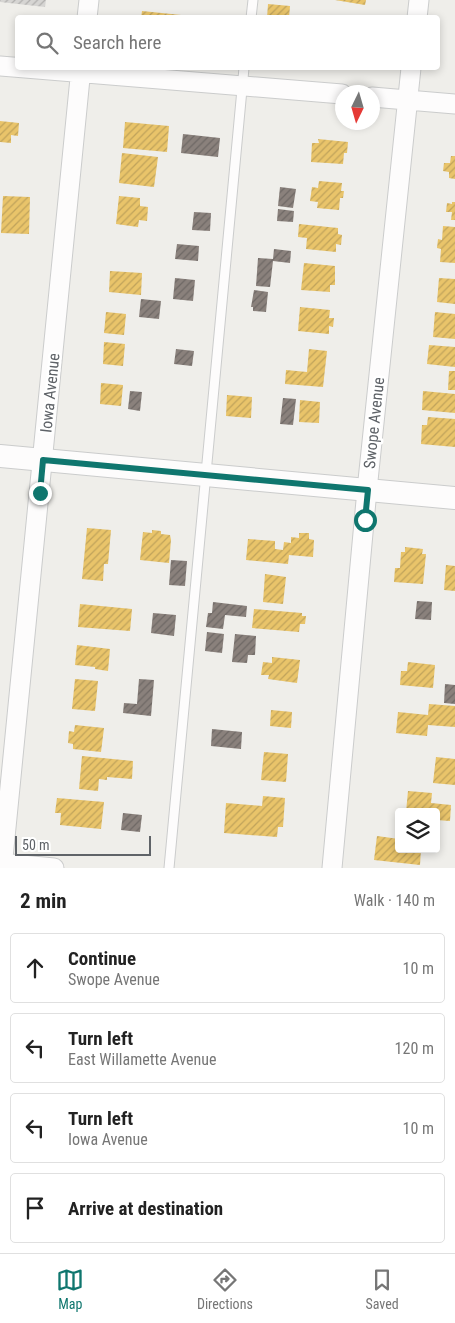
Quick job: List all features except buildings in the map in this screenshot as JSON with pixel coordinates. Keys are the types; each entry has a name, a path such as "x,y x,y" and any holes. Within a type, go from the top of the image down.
{"street":[{"path":"87,15 89,0"},
{"path":"417,15 419,0"},
{"path":"0,66 15,67"},
{"path":"64,70 335,93"},
{"name":"Swope Avenue","path":"332,868 411,70"},
{"name":"Iowa Avenue","path":"1,865 43,460 80,71"},
{"path":"380,98 455,104"},
{"path":"0,456 455,498"},
{"path":"1,865 54,868"}],"lane":[{"path":"251,15 253,0"},
{"path":"169,868 244,70"}],"route":[{"path":"40,493 43,460 368,490 365,520"}]}
